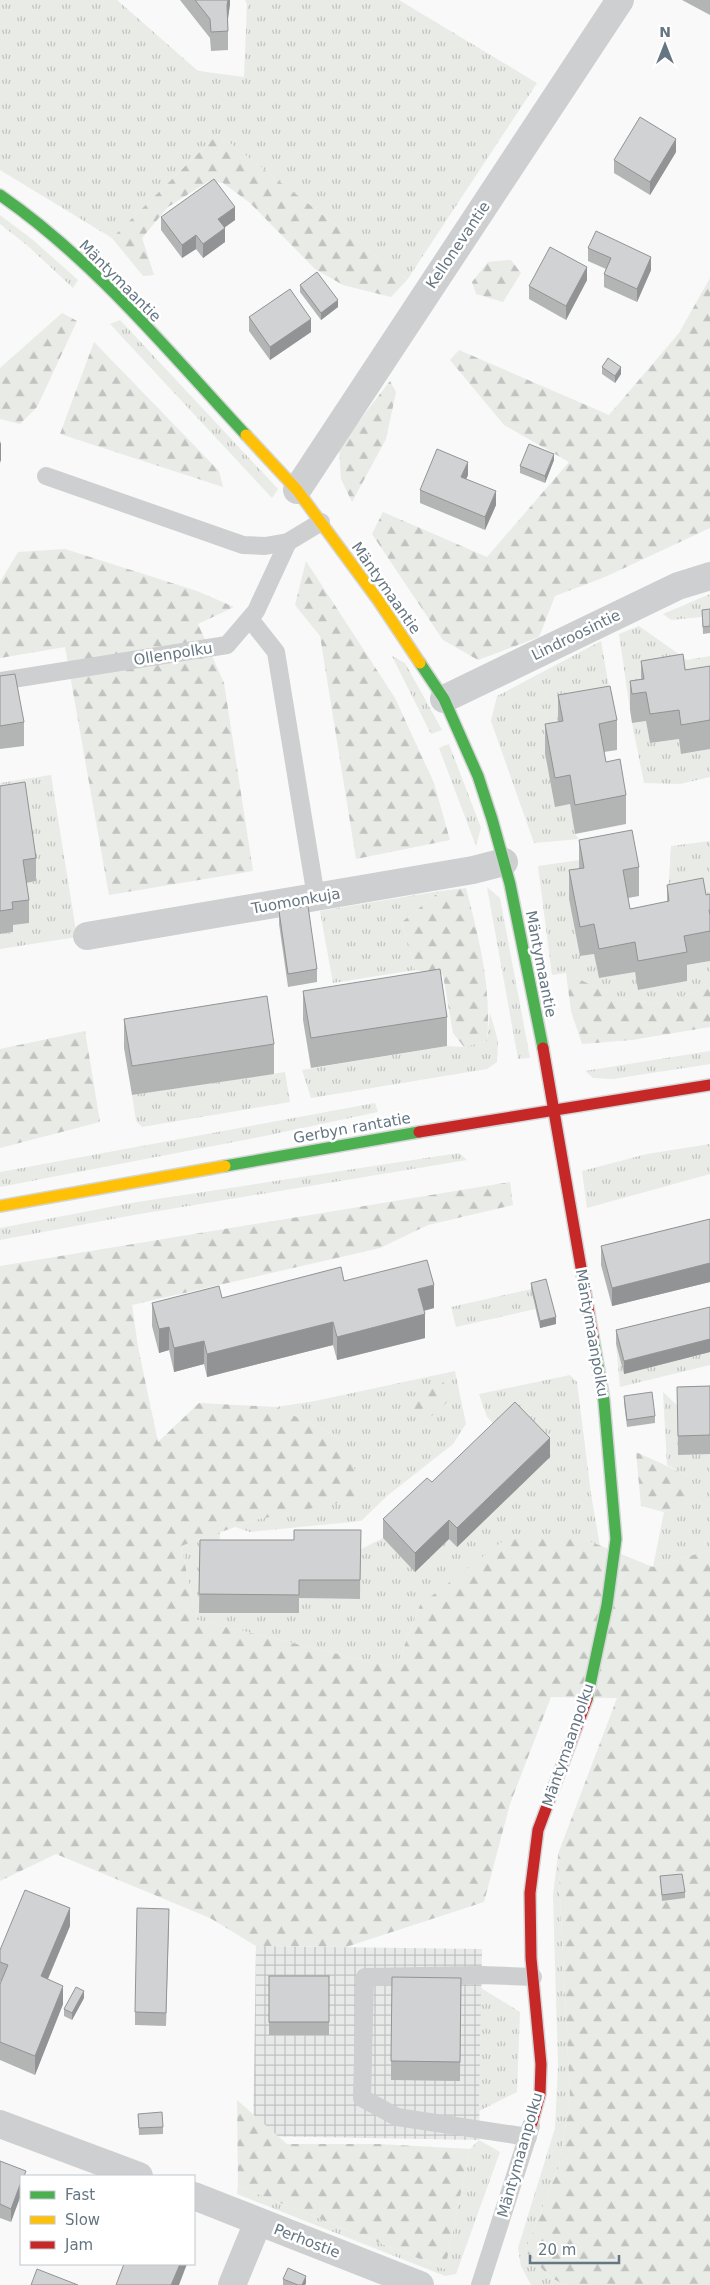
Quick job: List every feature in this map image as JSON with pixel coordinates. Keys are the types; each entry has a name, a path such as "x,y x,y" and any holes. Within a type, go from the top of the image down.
{"street":[{"name":"Kellonevantie","path":"297,490 620,0"},
{"name":"Mäntymaantie","path":"0,195 29,215 96,274 297,490 378,600 444,699 478,776 504,862 555,1110"},
{"name":"Lindroosintie","path":"444,699 678,586 710,576"},
{"name":"Tuomonkuja","path":"87,936 473,870 504,862"},
{"name":"Gerbyn rantatie","path":"0,1206 398,1135 710,1085"},
{"name":"Mäntymaanpolku","path":"530,2130 540,2094 541,2064 533,1977 530,1894 538,1830 587,1701 607,1605 616,1539 604,1401 555,1110"},
{"path":"0,2124 136,2175"},
{"name":"Perhostie","path":"195,2196 420,2285"},
{"path":"232,2285 258,2222"}],"lane":[{"path":"46,476 243,545 265,546 288,542 321,522"},
{"name":"Ollenpolku","path":"0,681 227,645 256,611 288,542"},
{"path":"250,619 276,652 316,897"},
{"path":"530,2130 396,2117 362,2098 365,1977 481,1975 533,1977"},
{"name":"Mäntymaanpolku","path":"480,2285 530,2130"}],"shaded area":[{"path":"256,1946 482,1949 479,2140 253,2136"}],"green space":[{"path":"0,0 117,0 198,71 244,77 247,4 245,0 399,0 537,83 407,280 218,134 112,238 0,170"},
{"path":"218,134 407,280 391,297 343,285 315,269 250,203 223,183 209,181 168,207 142,238 154,275 143,276 112,238"},
{"path":"0,215 33,240 78,280 73,288 28,246 0,224"},
{"path":"511,260 521,273 503,302 476,294 472,282 488,262"},
{"path":"710,278 710,528 605,577 555,596 539,637 478,660 443,640 372,534 383,512 487,557 569,462 504,425 450,360 459,350 609,415 679,333"},
{"path":"62,313 77,321 37,407 20,424 0,419 0,368"},
{"path":"120,320 278,489 272,498 110,324"},
{"path":"94,342 219,471 223,487 60,434"},
{"path":"390,381 396,392 386,439 352,502 341,479 339,447"},
{"path":"65,549 197,591 234,607 198,624 224,683 253,871 109,895 65,647 0,658 0,582 18,552"},
{"path":"306,561 395,698 434,783 450,840 356,859 320,636 295,605"},
{"path":"710,594 710,616 671,620 663,614"},
{"path":"639,626 687,660 710,656 710,695 630,710 619,634"},
{"path":"601,641 613,710 570,804 575,834 579,839 534,843 491,721 497,696"},
{"path":"392,656 405,663 442,730 431,734"},
{"path":"646,721 650,743 679,739 682,754 710,749 710,777 680,784 644,783 632,723"},
{"path":"449,744 481,828 476,846 439,748"},
{"path":"51,775 77,937 0,949 0,934 13,932 12,925 23,883 36,881 0,809 0,783"},
{"path":"710,841 710,923 667,914 671,846"},
{"path":"580,860 580,956 594,954 599,978 635,972 639,990 686,981 684,966 710,961 710,980 698,991 655,1004 621,999 566,973 552,975 538,866"},
{"path":"487,887 500,898 530,1058 518,1059"},
{"path":"466,888 483,964 488,1002 488,1022 487,1041 464,1047 453,1033 443,975 415,970 402,922 440,891"},
{"path":"440,891 402,922 415,970 333,983 320,911"},
{"path":"566,973 621,999 655,1004 698,991 710,980 710,1027 632,1040 582,1044 571,1011"},
{"path":"490,1013 498,1041 497,1062 487,1069 311,1098 302,1070 447,1046 464,1047 487,1041"},
{"path":"85,1031 100,1122 0,1148 0,1049"},
{"path":"710,1051 710,1064 613,1079 593,1078 585,1071"},
{"path":"285,1072 290,1102 142,1127 136,1121 132,1095"},
{"path":"375,1103 378,1112 260,1137 0,1187 0,1172"},
{"path":"710,1144 710,1174 587,1208 582,1171 647,1154"},
{"path":"459,1153 467,1160 134,1215 0,1240 0,1228 131,1203"},
{"path":"510,1182 513,1205 428,1225 380,1248 132,1305 138,1347 158,1442 199,1403 276,1407 340,1438 356,1472 357,1499 255,1520 181,1546 197,1620 396,1668 420,1605 504,1540 574,1535 653,1567 710,1550 710,2285 565,2285 550,2277 525,2251 559,2166 570,2098 558,1854 617,1698 551,1697 510,1804 484,1902 346,1947 256,1946 210,1918 56,1854 0,1881 0,1266"},
{"path":"531,1289 535,1309 456,1327 451,1307"},
{"path":"616,1344 624,1374 710,1352 710,1365 620,1387"},
{"path":"455,1371 466,1424 453,1444 387,1496 361,1521 250,1532 235,1527 255,1520 340,1438 276,1407 315,1401"},
{"path":"570,1375 577,1382 591,1494 600,1546 573,1535 420,1605 396,1668 197,1620 181,1546 220,1532 219,1559 200,1613 299,1613 299,1598 360,1599 361,1549 383,1538 415,1571 449,1539 457,1546 503,1433 487,1417 479,1394"},
{"path":"441,1380 454,1394 439,1411 421,1423 413,1413 414,1396"},
{"path":"663,1392 677,1405 678,1454 710,1454 710,1550 653,1567 664,1512 687,1502 687,1475 667,1465"},
{"path":"636,1452 687,1475 687,1502 664,1512 641,1506"},
{"path":"558,1854 570,2098 559,2166 525,2251 550,2277 565,2285 531,2285 521,2266 518,2248 555,2128 558,2065 553,1896"},
{"path":"481,1988 520,2012 517,2092 479,2111"},
{"path":"237,2100 287,2144 379,2144 470,2149 445,2269 238,2186"},
{"path":"479,2140 500,2152 456,2274 445,2276 237,2194 238,2186 445,2269 470,2149"}],"building":[{"path":"195,0 228,0 228,31 211,32 210,19"},
{"path":"640,117 676,139 650,182 614,160"},
{"path":"214,179 235,207 218,219 225,228 203,244 196,235 182,245 161,217"},
{"path":"596,231 651,257 637,289 604,274 611,258 588,248"},
{"path":"550,247 587,267 566,306 529,286"},
{"path":"317,272 338,300 321,313 300,285"},
{"path":"290,289 311,319 270,347 249,317"},
{"path":"608,358 621,367 615,376 602,367"},
{"path":"529,444 554,454 545,476 520,466"},
{"path":"437,449 468,462 461,477 496,491 485,517 420,490"},
{"path":"710,609 710,626 703,627 702,610"},
{"path":"683,654 685,670 710,666 710,720 681,725 679,710 650,714 646,692 632,694 630,681 644,679 641,661"},
{"path":"15,674 24,722 0,726 0,676"},
{"path":"610,686 617,720 599,724 606,762 620,759 626,795 575,805 570,775 555,778 545,724 563,721 558,695"},
{"path":"25,782 36,858 23,860 29,900 12,902 13,909 0,911 0,786"},
{"path":"632,830 639,867 623,870 630,909 669,901 667,885 703,878 706,895 710,894 710,931 684,936 687,952 638,961 635,942 599,949 594,924 580,927 569,870 584,868 579,840"},
{"path":"308,906 317,969 288,974 279,911"},
{"path":"440,969 447,1017 311,1038 303,991"},
{"path":"267,996 274,1044 132,1066 124,1019"},
{"path":"710,1219 710,1263 612,1288 601,1246"},
{"path":"427,1260 434,1285 418,1289 425,1314 337,1337 333,1322 207,1354 204,1341 174,1348 169,1327 159,1329 152,1303 219,1286 222,1298 341,1267 344,1281"},
{"path":"546,1279 556,1317 540,1321 531,1283"},
{"path":"710,1307 710,1339 624,1361 616,1330"},
{"path":"710,1386 710,1435 678,1436 677,1387"},
{"path":"652,1392 655,1416 627,1420 624,1396"},
{"path":"515,1402 550,1438 457,1528 449,1520 415,1553 383,1519 427,1478 432,1482"},
{"path":"294,1530 361,1530 360,1580 299,1580 299,1595 199,1594 200,1540 294,1540"},
{"path":"682,1874 685,1892 662,1895 660,1876"},
{"path":"25,1890 70,1908 41,1976 63,1986 35,2056 0,2042 0,1984 8,1965 0,1962 0,1950"},
{"path":"137,1908 169,1909 166,2013 135,2012"},
{"path":"269,1976 329,1976 329,2022 269,2022"},
{"path":"392,1977 461,1978 460,2062 391,2061"},
{"path":"76,1987 84,1991 72,2013 64,2009"},
{"path":"162,2112 163,2127 139,2128 138,2114"},
{"path":"0,2161 26,2171 24,2175 20,2175 20,2185 11,2209 0,2204"},
{"path":"124,2265 180,2265 171,2285 116,2285"},
{"path":"288,2268 306,2276 302,2285 283,2279"},
{"path":"37,2269 78,2285 31,2285"}],"traffic: fast":[{"path":"0,195 67,248 99,277 159,339 246,435"},
{"path":"420,663 444,699 478,776 492,819 510,884 543,1048"},
{"path":"225,1166 419,1132"},
{"path":"587,1699 607,1605 616,1539 604,1401 593,1337"}],"traffic: slow":[{"path":"246,435 297,490 378,600 420,663"},
{"path":"0,1206 225,1166"}],"traffic: jam":[{"path":"543,1048 593,1337"},
{"path":"419,1132 710,1085"},
{"path":"532,2123 540,2094 541,2064 531,1958 530,1893 538,1830 587,1699"}]}
